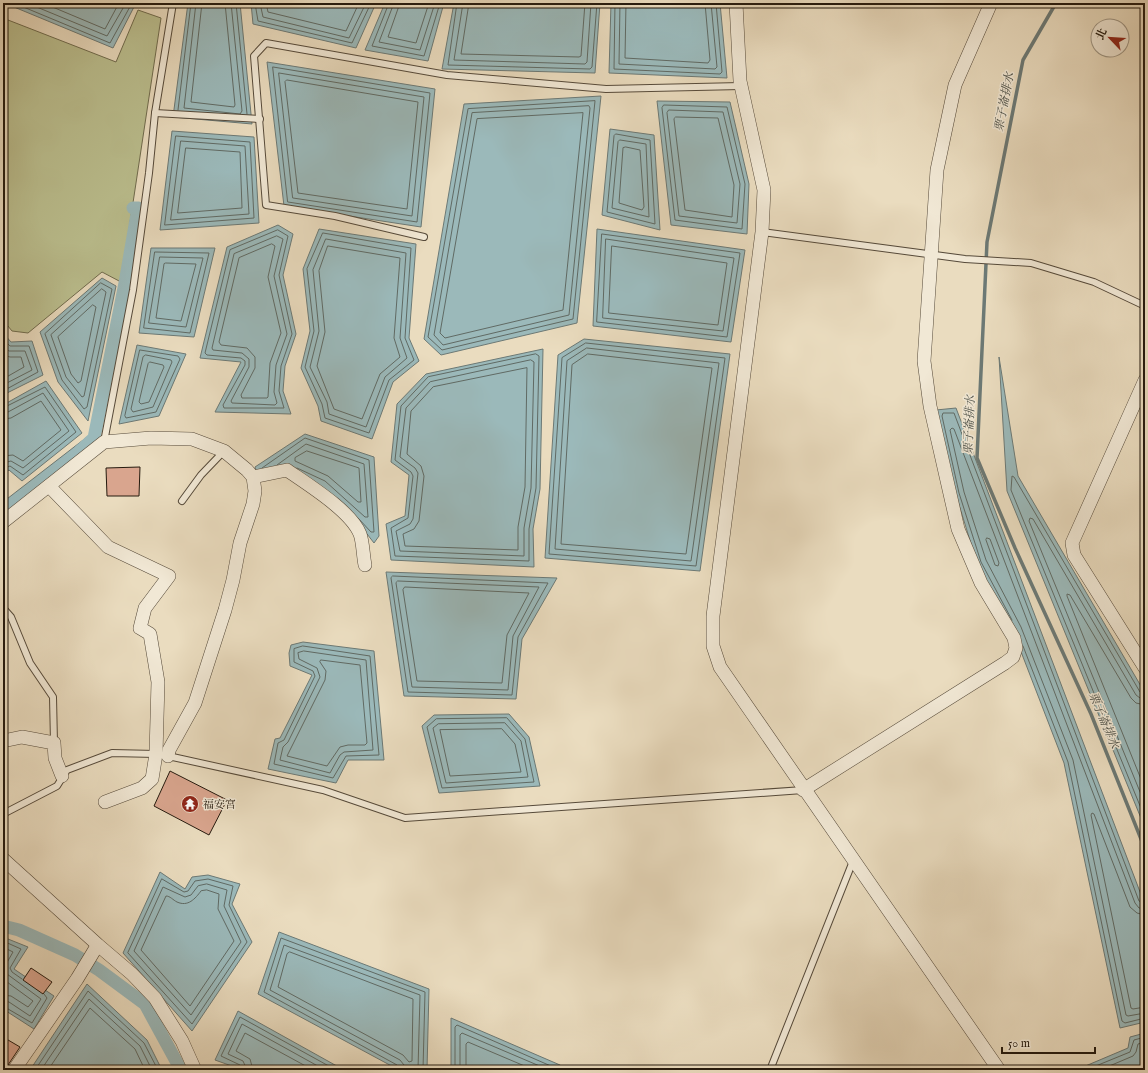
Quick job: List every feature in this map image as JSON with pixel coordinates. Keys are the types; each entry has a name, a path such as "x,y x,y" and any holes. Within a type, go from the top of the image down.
{"street":[{"path":"736,3 741,86 764,190 762,232 713,616 713,646 720,667 803,790 898,923 998,1070"},
{"path":"803,790 1005,663 1013,657 1016,648 1014,638 982,584 958,528 930,406 924,361 933,254 937,170 955,85 991,3"},
{"path":"1145,380 1072,543 1074,554 1145,668"},
{"path":"3,522 104,442 150,438 192,439 224,451 247,470 253,477 255,491 253,504 240,543 233,580 225,610 195,703 168,750 162,755"},
{"path":"253,477 287,470 321,493 343,511 360,533 365,564"},
{"path":"50,486 108,547 169,576 145,608 140,628 150,634 158,682 162,755 152,779 147,784 142,788 105,802"},
{"path":"3,741 22,737 54,743 55,758 62,776"},
{"path":"3,859 132,974 155,998 182,1041 195,1070"},
{"path":"14,1070 77,979 97,946"}],"lane":[{"path":"104,442 133,290 150,173 155,113 173,3"},
{"path":"424,237 335,216 266,205 254,56 266,43 447,75 606,89 741,86"},
{"path":"155,113 260,119"},
{"path":"762,232 965,259 1031,263 1094,282 1145,306"},
{"path":"182,501 201,475 224,451"},
{"path":"3,608 11,617 30,662 53,697 54,743"},
{"path":"3,814 57,786 67,770 112,753 162,755 323,790 405,818 803,790"},
{"path":"770,1070 853,861"}],"green space":[{"path":"138,10 161,18 121,282 102,272 28,333 12,331 3,320 3,24 8,20 116,62"}],"water":[{"path":"16,3 136,3 113,48 14,7"},
{"path":"188,3 240,3 252,124 173,117"},
{"path":"251,3 376,3 356,48 253,24"},
{"path":"385,3 444,3 428,61 365,50"},
{"path":"454,3 600,3 595,73 442,69"},
{"path":"611,3 720,3 727,78 609,73"},
{"path":"267,62 435,89 421,227 284,206"},
{"path":"601,96 577,323 441,355 424,339 464,104"},
{"path":"657,101 730,102 749,184 747,234 671,225"},
{"path":"610,129 654,135 660,230 602,215"},
{"path":"172,131 254,137 259,223 160,230"},
{"path":"278,225 293,234 283,275 296,334 285,366 283,391 291,414 215,412 241,362 200,358 227,247"},
{"path":"319,229 416,244 409,338 419,361 393,382 372,439 321,421 318,406 301,368 310,331 303,269"},
{"path":"597,229 745,250 731,342 593,326"},
{"path":"151,248 215,248 194,337 139,333"},
{"path":"102,278 116,286 88,421 58,382 40,332"},
{"path":"3,333 11,342 32,341 43,375 3,395"},
{"path":"584,339 730,354 700,571 545,558 558,355"},
{"path":"137,345 186,354 159,416 119,424"},
{"path":"543,349 540,489 533,529 534,567 391,560 386,524 405,516 409,475 391,462 397,404 426,374"},
{"path":"999,357 1018,476 1145,693 1145,828 1007,491"},
{"path":"46,381 82,433 22,481 9,470 3,474 3,405"},
{"path":"956,408 1145,905 1145,1022 1120,1028 1064,763 1013,631 977,563 956,495 936,410"},
{"path":"305,434 374,457 379,536 374,543 357,521 296,477 257,474 255,467"},
{"path":"87,437 96,442 3,517 3,502"},
{"path":"386,572 557,578 522,639 516,699 404,696"},
{"path":"303,642 374,651 384,760 348,760 336,783 268,769 275,739 280,738 312,675 290,666 289,653 291,645"},
{"path":"509,714 529,737 540,786 439,793 422,726 434,715"},
{"path":"160,872 185,889 192,877 208,875 240,884 232,904 252,942 192,1031 123,953"},
{"path":"279,932 429,989 427,1070 399,1070 258,994"},
{"path":"3,937 28,947 14,969 54,996 34,1029 3,1009"},
{"path":"87,984 147,1040 162,1070 30,1070"},
{"path":"238,1011 344,1070 243,1070 215,1060"},
{"path":"451,1018 560,1065 566,1070 451,1070"},
{"path":"1145,1033 1145,1070 1076,1070 1128,1048 1130,1037"}],"building":[{"path":"140,467 139,496 107,496 106,468"},
{"path":"170,771 227,800 209,835 154,806"},
{"path":"31,968 52,982 43,994 23,980"},
{"path":"3,1037 20,1047 8,1065 3,1062"}],"waterway":[{"name":"栗子崙排水","path":"1056,3 1023,60 987,242 977,458 1015,548 1091,714 1145,849"},
{"path":"80,451 94,438 125,283 138,208 133,208"},
{"path":"3,926 19,930 75,955 99,970 145,1004 181,1070"}],"place":[{"name":"福安宮","path":"190,804"}]}
